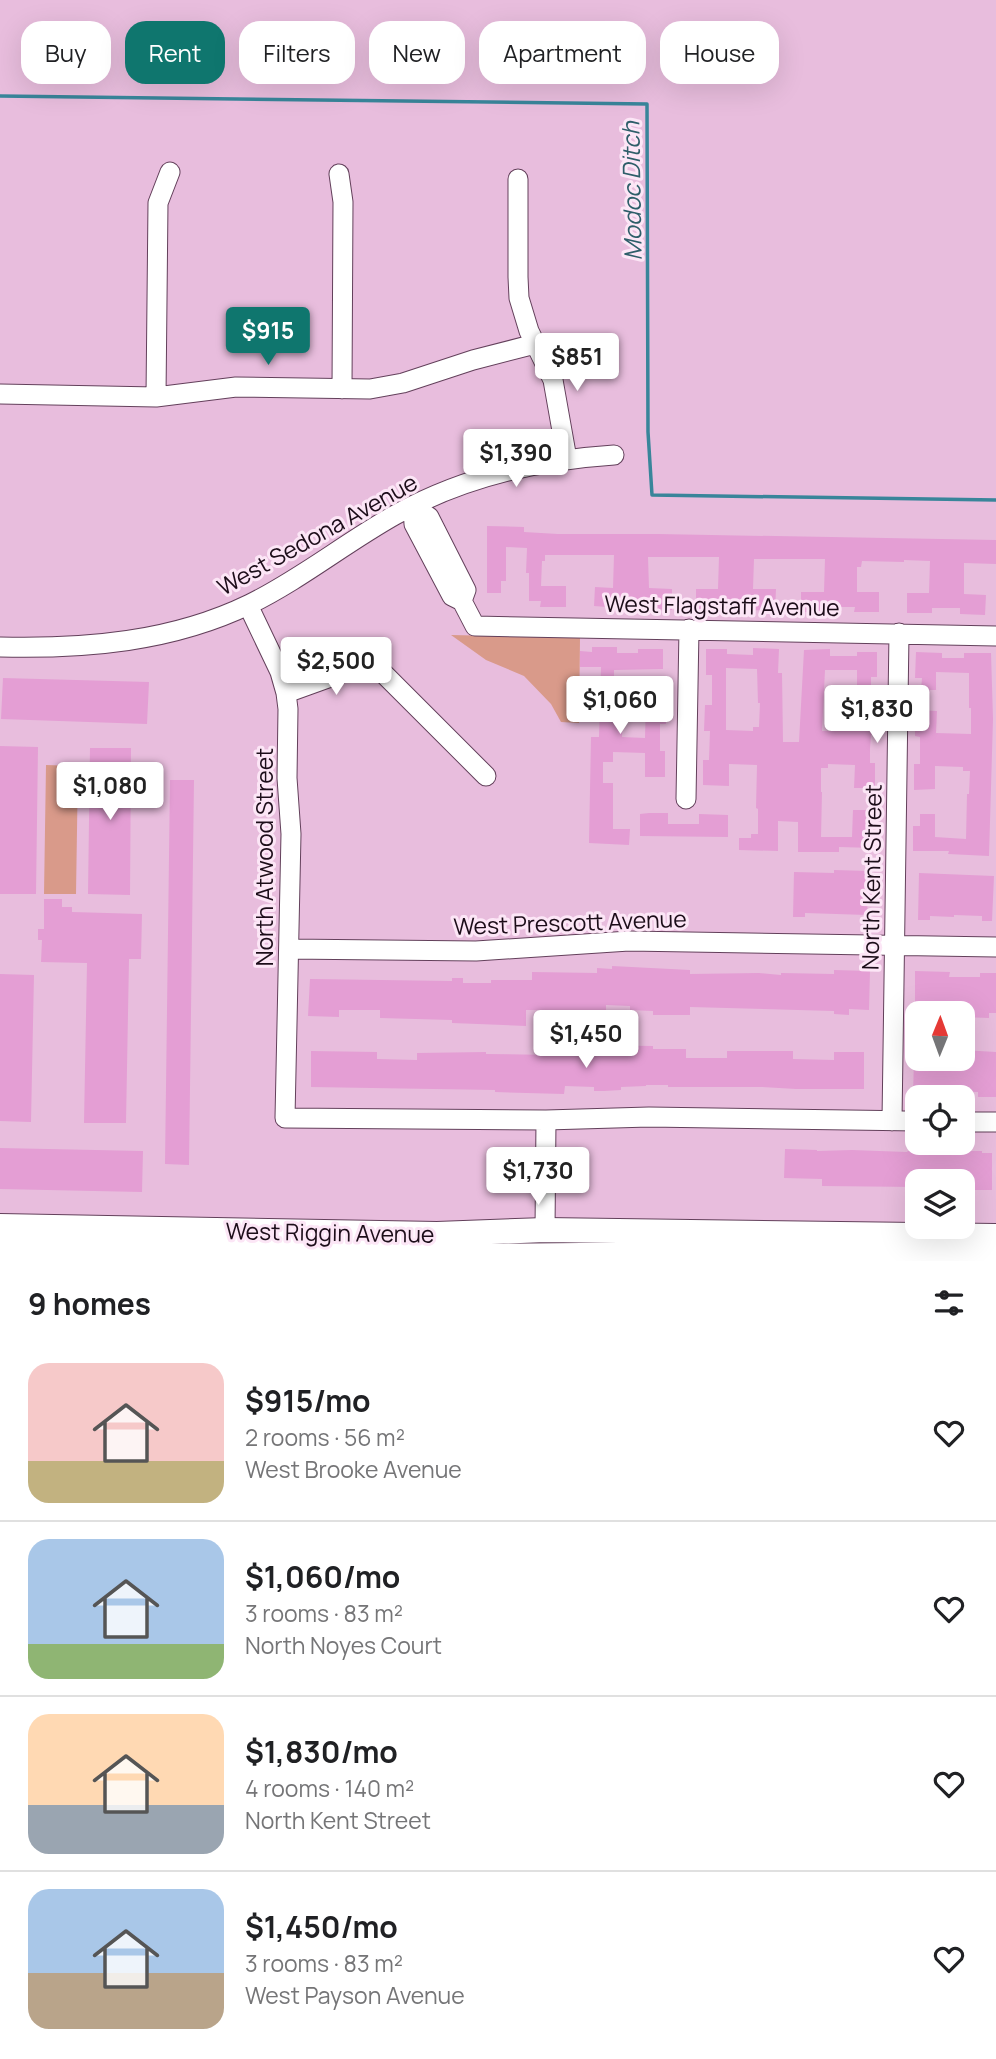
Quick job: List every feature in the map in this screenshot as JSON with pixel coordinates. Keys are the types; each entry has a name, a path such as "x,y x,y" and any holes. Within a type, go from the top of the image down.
{"main road":[{"name":"West Riggin Avenue","path":"0,1226 437,1234 545,1230 996,1236"},
{"path":"356,1256 392,1246 509,1244 531,1241 542,1237 545,1230"},
{"path":"544,1258 552,1246 579,1240 698,1240 720,1232"},
{"name":"West Riggin Avenue","path":"0,1249 544,1258 679,1254 996,1259"}],"street":[{"path":"156,397 159,203 170,172"},
{"path":"340,174 343,202 342,389"},
{"path":"518,179 518,287 524,320 553,380 567,459"},
{"path":"0,394 156,397 236,387 370,389 403,383 473,360 535,344"},
{"name":"West Sedona Avenue","path":"0,648 60,648 122,642 186,628 248,605 298,578 368,531 413,506 459,486 541,463 614,455"},
{"name":"West Flagstaff Avenue","path":"413,506 429,517 466,590 462,600 475,626 996,636"},
{"name":"North Atwood Street","path":"248,605 279,672 288,709 287,778 291,834 285,1118 546,1120"},
{"path":"686,799 689,629"},
{"name":"North Kent Street","path":"892,1121 899,634"},
{"path":"286,693 372,662 486,776"},
{"name":"West Prescott Avenue","path":"289,950 476,951 629,941 996,947"},
{"path":"545,1230 546,1120 649,1117 905,1121"},
{"path":"975,1122 996,1122"}],"shaded area":[{"path":"451,635 580,638 579,723 561,722 551,704 524,676 486,660"},
{"path":"46,765 78,766 76,894 44,894"}],"building":[{"path":"487,526 524,527 524,532 558,534 996,540 996,564 964,563 964,594 986,595 985,615 960,614 960,608 932,608 932,613 907,613 907,593 929,593 930,561 904,560 862,561 861,567 857,567 857,592 879,592 879,612 854,612 855,607 827,607 827,612 801,612 801,592 824,592 825,559 754,559 753,589 776,589 775,611 749,610 749,605 721,605 721,609 696,609 696,589 718,589 719,557 648,557 649,588 672,589 672,610 646,609 646,603 620,602 620,608 594,606 595,587 613,588 614,555 545,555 545,561 542,561 541,586 566,586 566,607 540,607 541,601 529,601 527,548 506,547 506,581 501,581 501,593 487,593"},
{"path":"592,647 617,647 617,653 638,653 638,649 663,649 663,669 614,670 614,690 624,690 622,737 645,738 646,697 666,697 666,724 660,724 660,751 665,751 665,777 645,777 645,753 613,752 613,762 603,762 603,783 613,783 613,829 630,829 629,845 589,843 591,737 599,737 601,667 580,667 580,651 592,652"},
{"path":"753,648 779,649 783,742 799,742 804,650 830,649 830,656 857,656 857,652 877,652 877,677 871,677 871,706 876,706 876,735 871,735 870,763 875,763 875,788 854,788 855,765 828,764 828,768 821,768 821,837 852,837 853,810 869,810 869,822 875,822 874,848 839,847 839,852 798,852 798,822 778,821 778,851 739,850 739,838 751,838 751,834 758,834 757,765 729,764 729,786 703,785 703,760 709,760 710,731 704,731 705,705 712,705 712,675 706,675 706,649 727,649 727,654 753,655","holes":["726,668 757,669 759,727 753,727 753,731 726,730","825,670 857,670 857,707 849,707 849,731 822,731"]},
{"path":"916,652 942,653 942,658 964,658 964,653 991,653 993,719 989,856 948,854 949,851 913,851 913,826 920,826 920,814 935,814 935,837 966,839 970,771 963,771 963,767 935,766 935,789 914,790 914,764 920,764 920,737 915,736 915,710 937,711 936,733 971,734 969,673 936,672 936,690 921,690 922,678 915,678"},
{"path":"3,678 149,682 147,724 1,719"},
{"path":"0,746 38,747 36,894 0,894"},
{"path":"90,748 131,748 130,895 88,894"},
{"path":"170,780 194,780 189,1165 165,1164"},
{"path":"668,813 668,824 699,824 699,814 728,815 728,837 640,836 640,814"},
{"path":"834,870 869,871 867,915 805,913 805,917 793,917 794,872 834,873"},
{"path":"919,873 994,876 992,921 982,921 982,916 954,915 930,916 930,920 918,920"},
{"path":"44,899 62,899 62,907 72,907 72,912 142,914 141,959 129,959 126,1123 84,1123 87,963 41,962 42,940 38,940 38,929 44,929"},
{"path":"612,966 690,970 690,974 781,975 834,974 834,970 870,971 869,1010 849,1009 849,1015 834,1014 834,1011 690,1007 690,1015 653,1015 653,1011 630,1010 630,1006 606,1005 606,1014 554,1015 554,1010 526,1010 526,1026 380,1018 380,1010 339,1010 339,1017 308,1016 310,979 452,981 452,978 463,978 463,983 491,983 491,980 532,980 532,972 597,973 597,968 612,969"},
{"path":"915,971 950,972 949,977 980,977 980,973 996,973 996,1013 989,1013 989,1018 975,1017 975,1001 915,1001"},
{"path":"0,974 34,975 31,1122 0,1121"},
{"path":"571,1045 686,1049 686,1058 727,1058 727,1051 793,1051 793,1059 834,1060 834,1052 864,1052 864,1089 646,1085 621,1087 621,1090 594,1091 594,1087 565,1086 564,1094 311,1087 311,1051 377,1052 377,1059 417,1060 417,1053 552,1055 552,1051 571,1051"},
{"path":"975,1051 996,1052 996,1097 978,1097 975,1085 913,1085 914,1071 975,1071"},
{"path":"0,1148 143,1151 142,1192 0,1189"},
{"path":"785,1149 905,1152 905,1155 975,1155 975,1151 992,1153 992,1190 975,1190 975,1169 905,1169 905,1187 822,1186 822,1179 784,1178"}],"waterway":[{"name":"Modoc Ditch","path":"0,96 647,104 648,432 652,495 996,500"}]}
